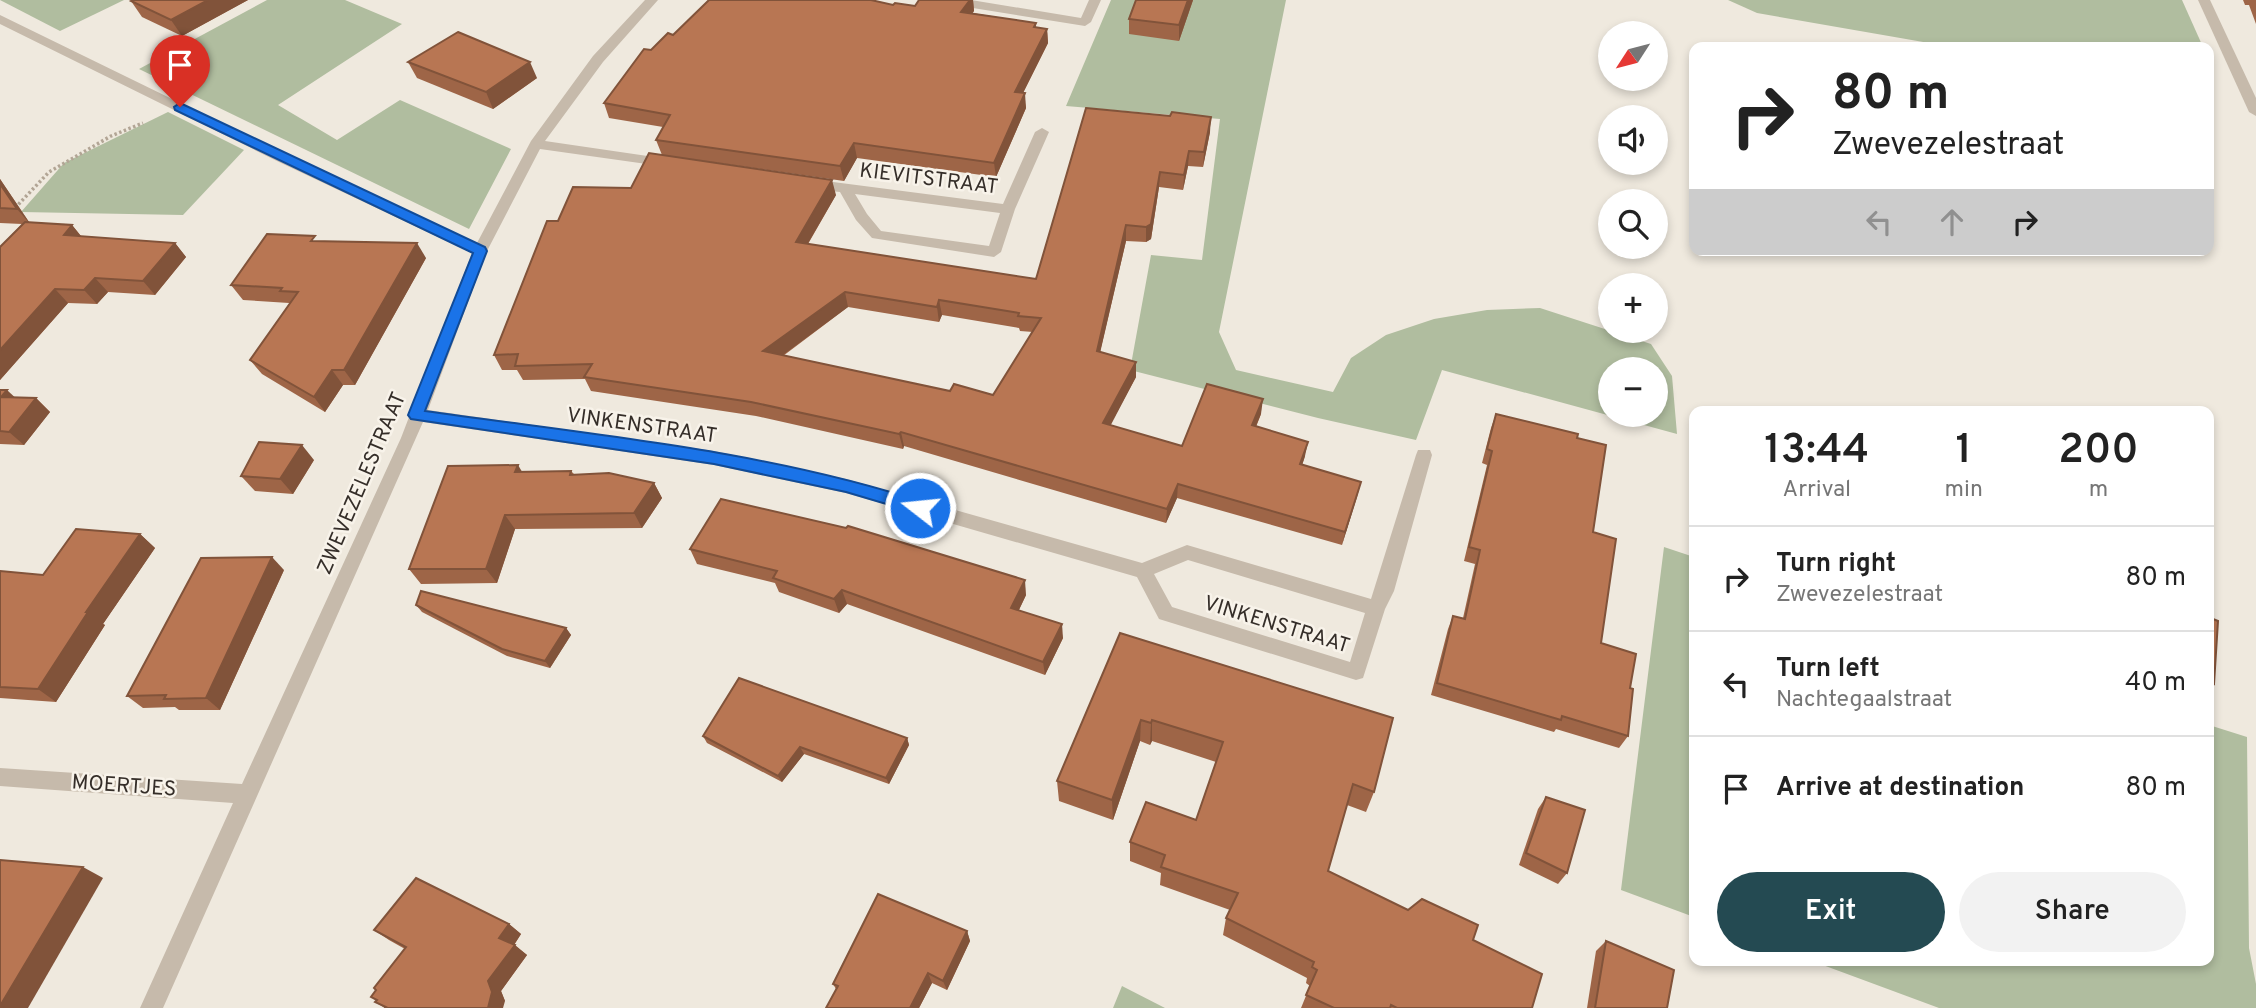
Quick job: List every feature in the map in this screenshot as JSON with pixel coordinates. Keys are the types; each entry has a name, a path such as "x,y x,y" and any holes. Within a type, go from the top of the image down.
{"street":[{"name":"ZWEVEZELESTRAAT","path":"152,1008 409,438 480,251 536,144 598,59 652,0"},
{"path":"948,0 1085,22 1095,0"},
{"path":"976,5 989,0"},
{"path":"2204,0 2256,112"},
{"path":"0,19 480,251"},
{"name":"KIEVITSTRAAT","path":"845,189 861,217 877,235 994,252 1008,209 1042,132"},
{"path":"536,144 684,165"},
{"name":"KIEVITSTRAAT","path":"792,181 1008,209"},
{"name":"VINKENSTRAAT","path":"416,415 714,458 846,486 1143,571 1187,552 1376,608"},
{"name":"VINKENSTRAAT","path":"1143,571 1166,613 1356,672 1376,608 1385,591 1424,455"},
{"name":"MOERTJES","path":"0,777 248,794"}],"path":[{"path":"8,215 49,172 111,136 180,107"}],"green space":[{"path":"0,0 124,0 60,31"},
{"path":"267,0 345,0 402,24 278,105 337,140 400,100 511,149 469,229 139,69"},
{"path":"1111,0 1286,0 1219,332 1236,370 1333,392 1351,358 1386,335 1434,319 1487,310 1540,308 1598,327 1598,343 1648,343 1660,357 1598,357 1598,412 1442,370 1416,440 1130,370 1151,255 1202,260 1220,119 1066,106"},
{"path":"1728,0 2182,0 2201,42 1923,42 1757,13"},
{"path":"168,112 244,150 183,215 21,212 64,163"},
{"path":"1668,370 1672,376 1677,434 1651,427 1668,427"},
{"path":"1664,547 1689,555 1689,915 1621,890"},
{"path":"2214,727 2247,737 2249,948 2256,984 2256,1008 1939,1008 1826,966 2214,966"},
{"path":"1122,986 1165,1008 1113,1008"}],"building":[{"path":"208,0 171,20 131,1"},
{"path":"709,0 871,0 915,6 919,0 970,0 961,12 1036,23 1034,27 1047,29 1015,92 1025,93 994,163 854,143 840,166 656,140 670,115 604,103 644,49 651,50 668,33 673,35"},
{"path":"1136,0 1188,0 1179,25 1129,19"},
{"path":"458,32 530,62 486,92 408,62"},
{"path":"1086,108 1170,116 1172,112 1211,117 1204,152 1189,151 1184,175 1160,172 1151,224 1146,227 1126,225 1097,351 1136,362 1103,423 1182,446 1207,384 1263,399 1252,425 1308,442 1300,464 1361,482 1345,532 1178,484 1167,509 901,432 899,434 751,402 584,377 592,364 515,366 518,354 494,355 547,221 558,221 573,187 631,188 649,153 832,180 796,242 1036,279","holes":["845,292 937,307 939,300 1041,318 993,395 954,384 950,391 763,351"]},
{"path":"0,184 17,209 0,208"},
{"path":"25,222 72,225 64,235 175,243 143,281 95,278 84,290 55,289 0,350 0,247"},
{"path":"267,234 315,236 311,241 417,243 344,370 332,370 314,397 250,360 298,292 280,291 282,288 231,285"},
{"path":"0,390 7,390 1,397 36,398 9,432 0,431"},
{"path":"1496,414 1578,434 1577,438 1606,445 1593,532 1616,539 1601,643 1636,654 1630,688 1633,689 1628,736 1562,716 1561,720 1437,683 1453,616 1465,619 1480,550 1469,547 1492,451 1487,449"},
{"path":"259,442 302,445 280,479 241,476"},
{"path":"518,465 515,472 571,471 570,475 609,473 654,483 634,513 505,515 486,569 409,569 448,466"},
{"path":"721,499 846,528 848,526 1025,580 1011,608 1062,624 1043,662 842,590 834,599 773,578 777,571 690,549"},
{"path":"76,529 140,534 86,612 38,689 0,687 0,571 43,575"},
{"path":"272,557 206,698 127,696 201,558"},
{"path":"421,591 566,628 545,661 502,649 416,605"},
{"path":"2214,619 2218,621 2214,684"},
{"path":"1120,633 1393,718 1374,792 1353,784 1328,871 1408,910 1422,899 1478,925 1473,940 1542,974 1532,1008 1397,1008 1391,1005 1390,1008 1334,1008 1306,995 1317,970 1312,967 1314,962 1226,918 1238,893 1161,867 1165,855 1130,842 1146,802 1196,820 1223,742 1152,720 1151,723 1141,720 1112,800 1057,781"},
{"path":"739,678 907,738 886,778 800,747 778,776 703,736"},
{"path":"1546,797 1585,810 1567,873 1526,853"},
{"path":"0,860 83,867 0,1006"},
{"path":"416,878 509,924 499,938 515,945 488,981 492,992 488,1008 385,1008 371,997 376,990 374,988 406,947 374,930"},
{"path":"878,894 967,931 943,981 928,973 910,1008 826,1008 838,986 833,984"},
{"path":"1606,941 1674,970 1667,1008 1595,1008"}],"route":[{"path":"180,107 480,251 416,415 714,458 846,486 920,508"}]}
